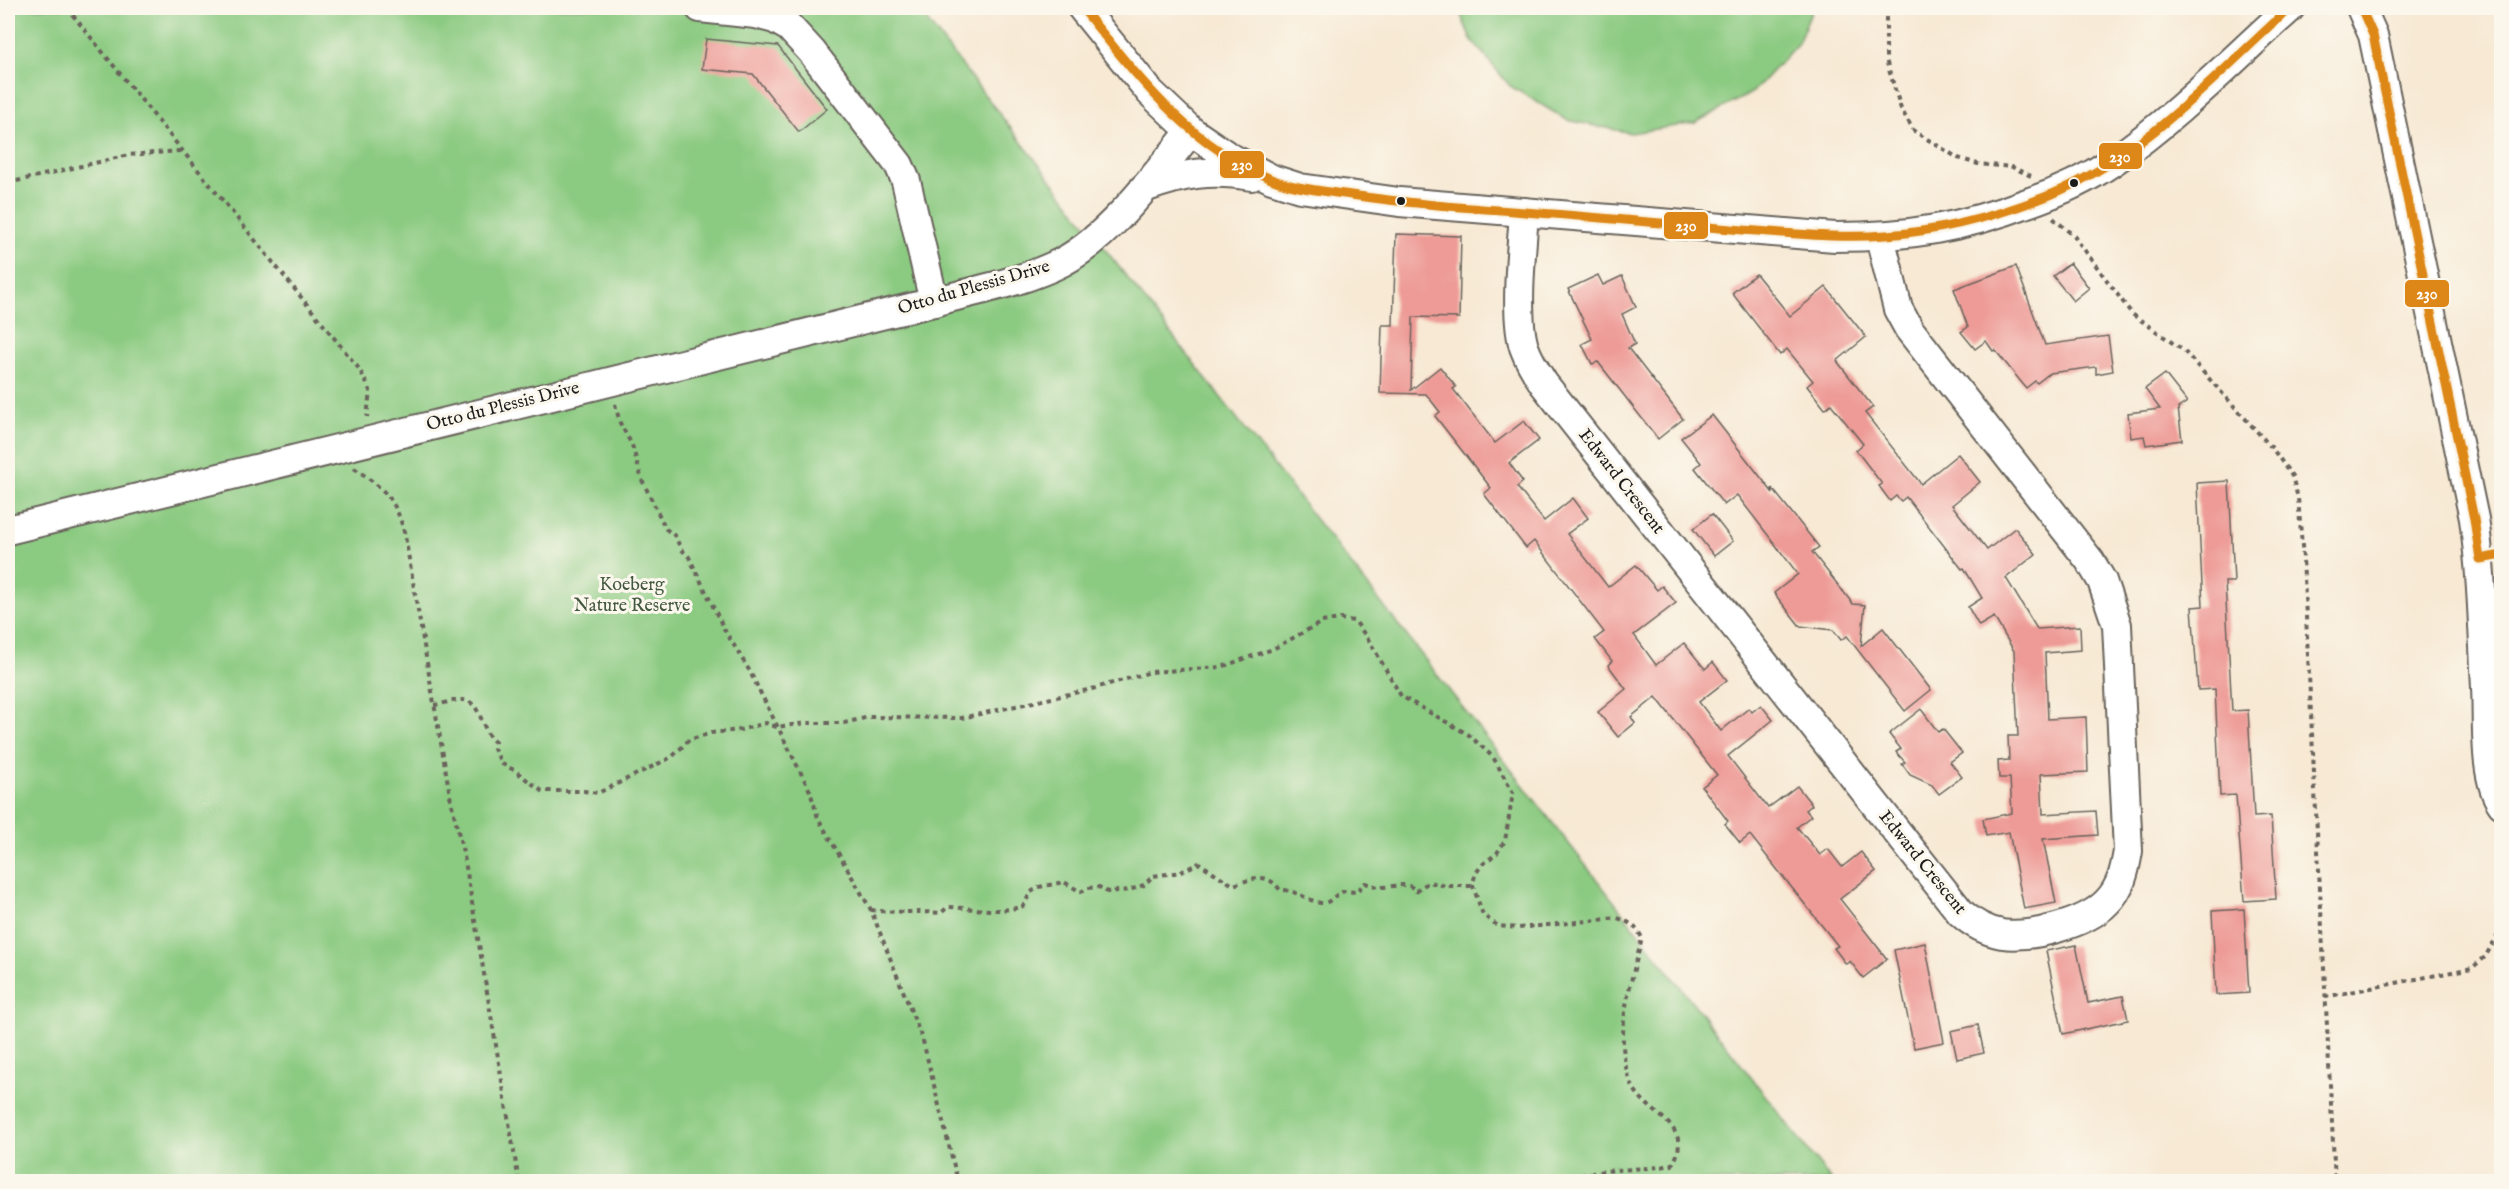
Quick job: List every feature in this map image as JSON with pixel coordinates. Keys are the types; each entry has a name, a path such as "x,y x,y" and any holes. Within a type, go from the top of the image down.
{"street":[{"path":"700,8 775,19 789,27 812,52 899,165 912,203 934,302"},
{"path":"1095,12 1150,92 1191,131 1229,157 1272,179 1300,188 1352,196 1524,212 1835,237 1880,237 1955,227 1997,215 2072,185 2110,163 2150,133 2290,8"},
{"path":"2361,8 2373,35 2474,519 2491,557 2490,762 2494,790 2502,804"},
{"name":"Otto du Plessis Drive","path":"8,530 934,302 1017,279 1063,261 1114,221 1191,131"},
{"path":"1144,188 1193,172 1214,171 1272,179"},
{"name":"Edward Crescent","path":"1524,212 1520,321 1524,346 1532,366 1544,384 1961,913 1971,923 2003,934 2039,931 2081,920 2094,913 2108,902 2118,889 2125,872 2128,851 2117,625 2111,601 2090,561 1909,329 1898,309 1880,237"}],"path":[{"path":"67,8 360,370 370,390 364,441"},
{"path":"1886,8 1886,60 1901,109 1914,131 1958,158 1978,164 2012,167 2028,173 2037,180 2053,217 2074,236 2132,314 2184,351 2272,448 2292,476 2298,498 2303,558 2335,1182"},
{"path":"8,183 119,157 181,150"},
{"path":"609,381 620,423 632,445 642,480 666,529 675,536 681,549 689,557 810,791 818,818 871,910 923,1041 958,1182"},
{"path":"352,467 383,490 392,500 400,515 465,861 519,1182"},
{"path":"434,705 465,700 472,704 482,718 488,737 495,742 494,748 502,765 514,770 542,791 598,793 672,757 689,740 711,733 740,730 766,723 776,727 807,723 844,723 869,717 962,718 1092,689 1151,672 1221,667 1273,649 1322,622 1340,618 1355,621 1370,642 1401,696 1469,735 1493,757 1513,793 1505,841 1497,853 1475,874 1473,886 1483,915 1498,926 1519,928 1550,926 1594,918 1617,918 1629,921 1642,938 1626,996 1625,1057 1631,1083 1640,1097 1676,1131 1680,1142 1677,1155 1672,1165 1665,1167 1605,1171 1568,1179 1565,1182"},
{"path":"871,910 900,914 917,911 941,913 948,907 971,910 1012,910 1023,906 1031,892 1040,887 1064,882 1081,892 1087,888 1099,887 1107,892 1130,890 1144,885 1153,876 1168,876 1199,863 1233,885 1265,877 1274,881 1280,890 1292,889 1305,898 1322,903 1327,903 1343,891 1356,892 1365,883 1383,887 1402,884 1413,887 1416,891 1429,882 1446,886 1473,886"},
{"path":"2325,997 2472,968 2485,957 2502,928"}],"green space":[{"name":"Koeberg Nature Reserve","path":"8,8 917,8 1832,1181 8,1181"},
{"path":"1458,8 1813,8 1798,43 1753,92 1695,123 1631,133 1567,120 1510,86 1471,39"}],"building":[{"path":"706,39 778,46 827,109 799,132 753,74 702,69"},
{"path":"1396,234 1461,236 1459,318 1413,317 1411,390 1440,367 1456,387 1453,389 1495,443 1524,421 1539,440 1509,463 1523,482 1517,487 1544,521 1573,498 1588,518 1567,534 1608,587 1636,565 1657,590 1662,586 1676,603 1634,635 1656,665 1684,643 1705,669 1713,662 1727,680 1699,702 1721,731 1749,708 1752,712 1761,705 1773,720 1728,756 1768,808 1797,786 1812,805 1806,810 1811,816 1797,827 1820,855 1828,849 1842,867 1861,852 1876,871 1840,899 1887,959 1863,978 1850,961 1846,964 1834,948 1838,946 1750,835 1740,843 1725,824 1728,821 1702,787 1717,775 1656,697 1631,717 1635,723 1618,737 1598,712 1626,689 1608,665 1612,661 1595,639 1604,632 1534,541 1526,548 1484,494 1491,488 1435,416 1440,412 1426,394 1380,393 1382,325 1393,325"},
{"path":"2070,263 2089,288 2073,301 2053,276"},
{"path":"2016,266 2045,345 2108,336 2113,371 2096,374 2096,367 2050,373 2026,388 1986,341 1975,349 1961,332 1968,327 1954,289"},
{"path":"1756,274 1790,316 1826,287 1866,337 1837,361 1873,407 1865,413 1921,484 1958,454 1980,482 1952,505 1987,550 2015,528 2036,554 2006,578 2037,629 2080,626 2081,650 2045,653 2048,719 2086,717 2088,772 2041,774 2043,814 2096,811 2098,835 2043,839 2056,903 2024,909 2009,832 1986,836 1983,819 2012,813 2010,778 1999,778 1998,761 2009,760 2008,736 2018,736 2014,651 1994,617 1979,626 1968,607 1982,598 1964,568 1962,569 1906,497 1901,501 1896,496 1890,501 1879,486 1882,484 1856,450 1863,444 1831,404 1825,409 1807,386 1813,381 1787,349 1780,355 1732,293"},
{"path":"1598,275 1603,285 1622,276 1636,307 1622,314 1635,344 1628,348 1683,419 1658,439 1598,362 1592,364 1582,344 1592,339 1568,289"},
{"path":"2165,374 2187,402 2178,408 2182,440 2146,445 2144,436 2131,438 2128,413 2160,409 2145,389"},
{"path":"1712,415 1819,547 1812,552 1853,604 1865,605 1861,646 1883,628 1931,690 1905,711 1847,636 1841,640 1833,630 1800,626 1774,593 1798,574 1737,495 1724,505 1695,468 1701,463 1681,438"},
{"path":"2229,481 2234,582 2225,582 2232,711 2248,710 2254,817 2271,816 2276,899 2244,901 2236,795 2220,796 2215,689 2198,690 2192,607 2203,606 2197,483"},
{"path":"1712,514 1733,541 1714,556 1693,529"},
{"path":"1921,709 1938,732 1943,729 1962,753 1950,762 1962,777 1939,794 1932,785 1910,775 1902,764 1905,762 1896,752 1901,749 1889,734"},
{"path":"2244,909 2249,993 2216,995 2212,911"},
{"path":"1925,943 1944,1042 1914,1048 1894,950"},
{"path":"2076,945 2088,1003 2123,996 2128,1020 2063,1034 2046,951"},
{"path":"1978,1025 1984,1053 1957,1059 1951,1031"}],"transit line":[{"name":"230","path":"1082,8 1144,83 1188,127 1213,147 1241,164 1281,182 1320,191 1427,204 1743,230 1850,236 1907,233 1990,216 2030,203 2084,179 2117,159 2178,112 2290,8"},
{"name":"230","path":"2361,8 2373,35 2474,519 2480,559 2502,555"}]}
